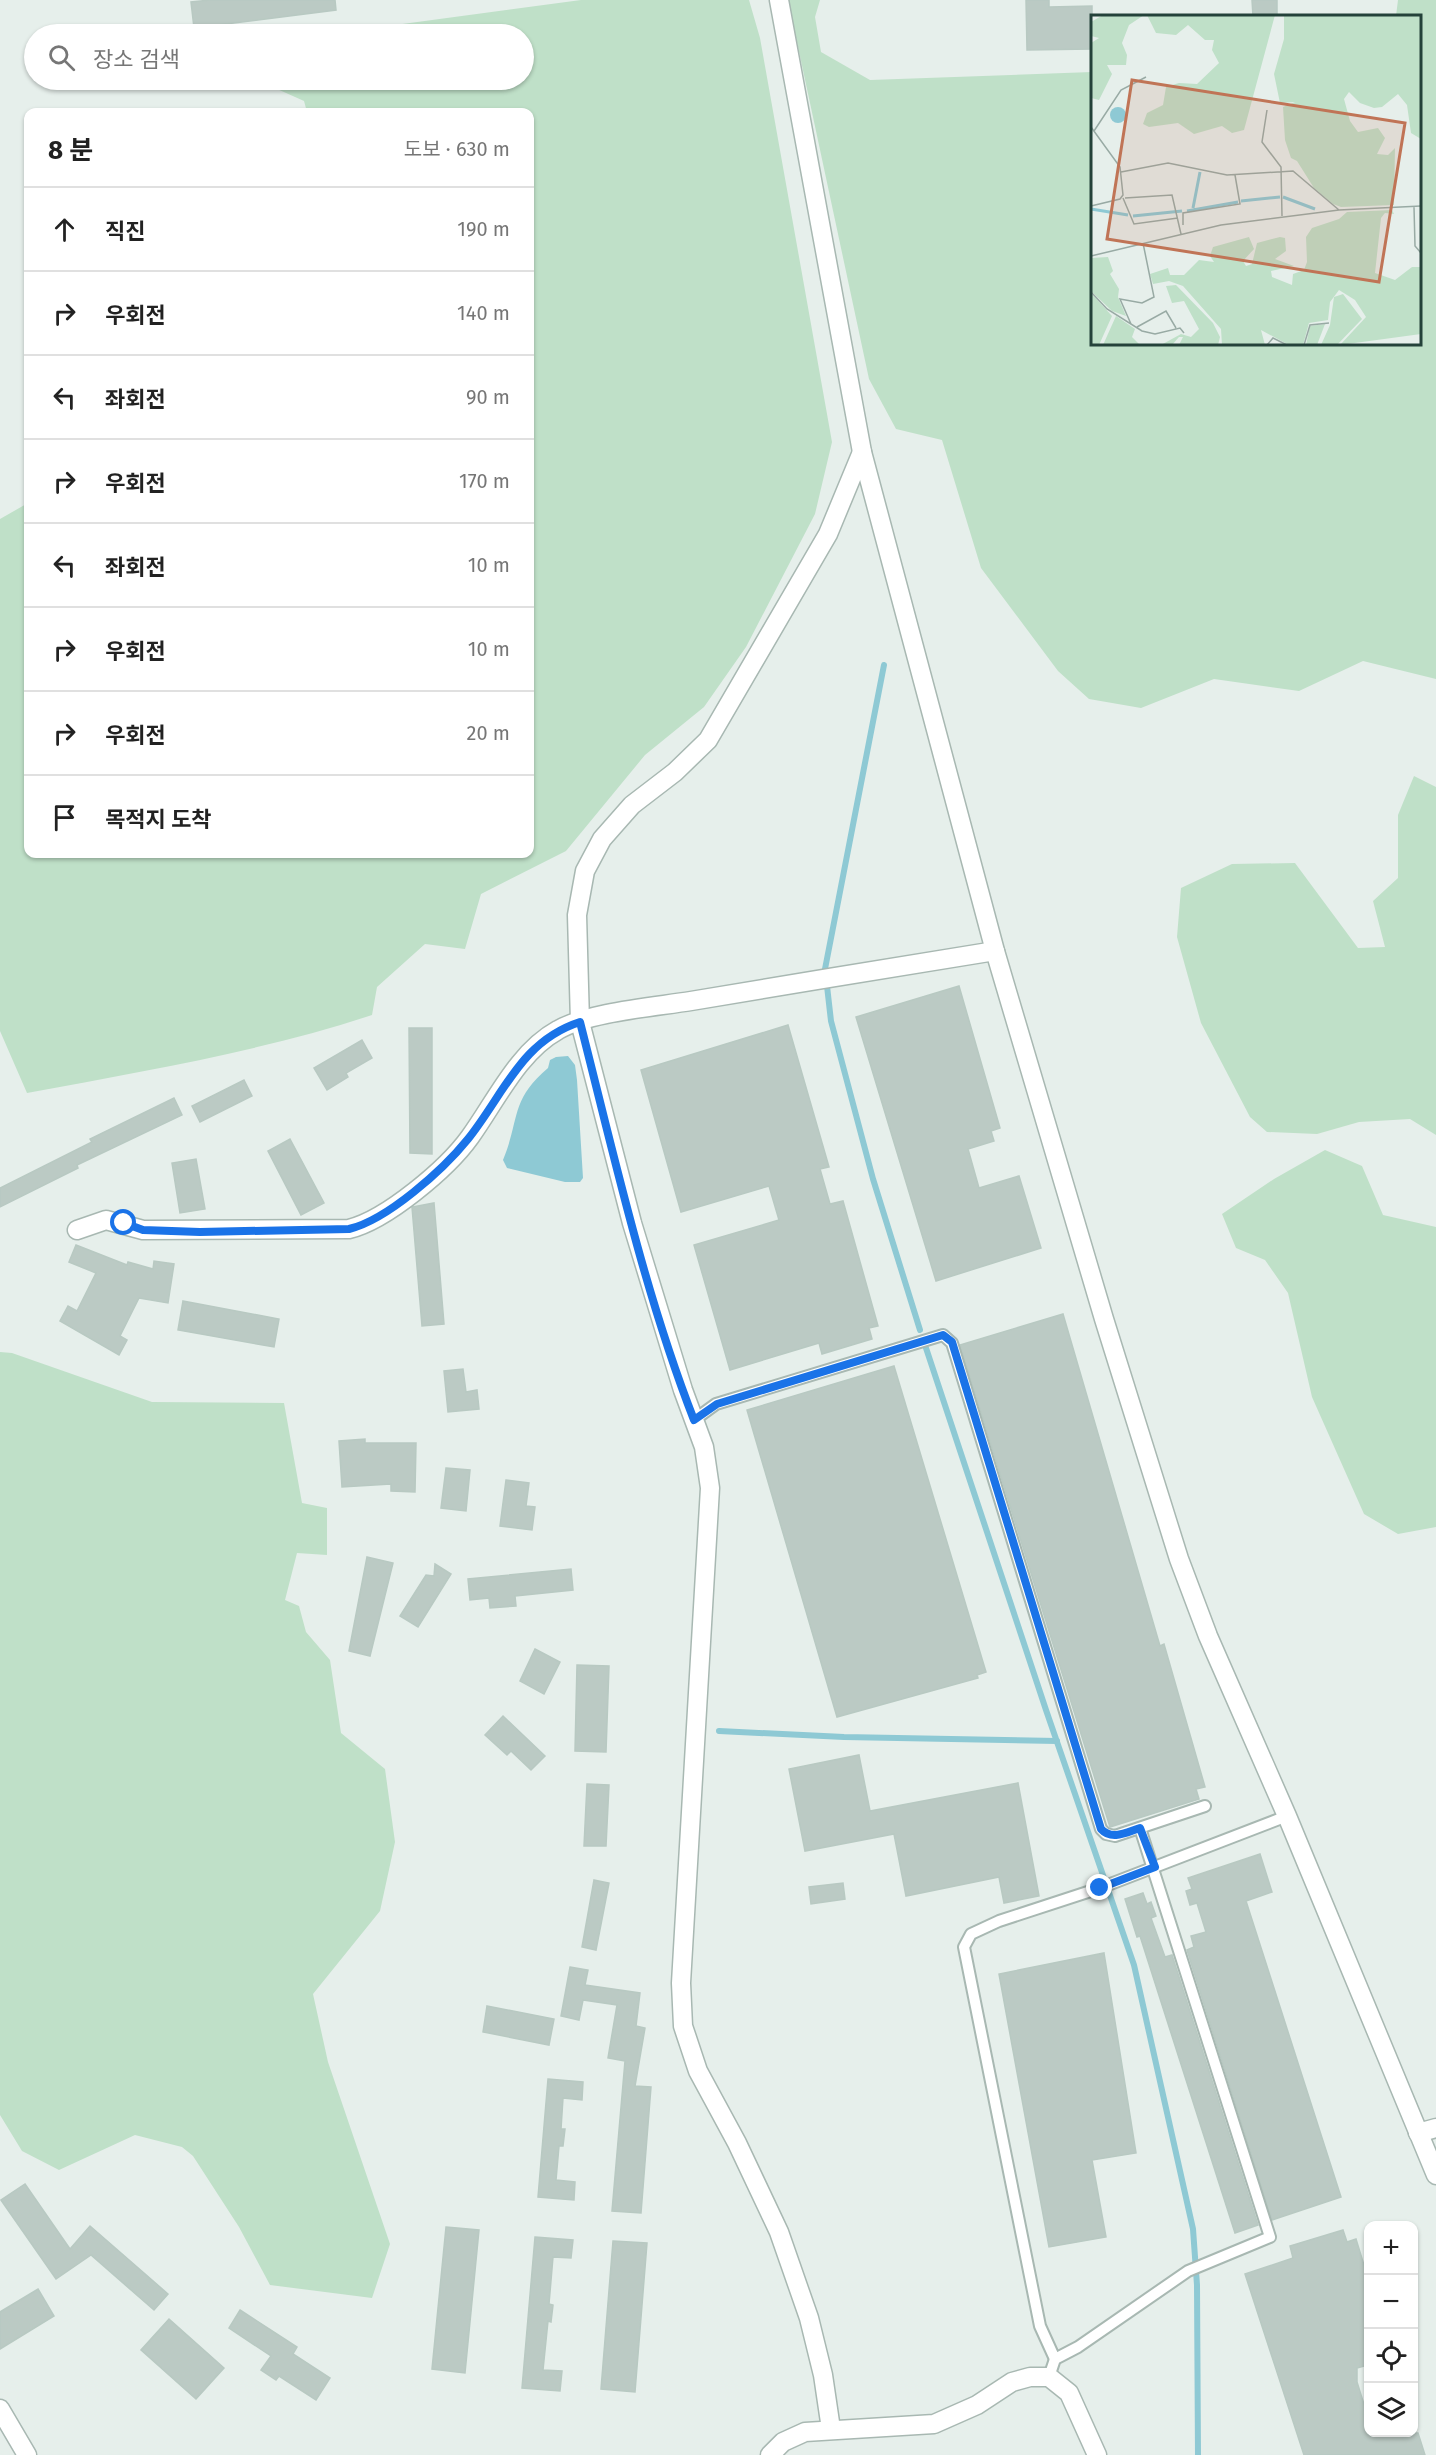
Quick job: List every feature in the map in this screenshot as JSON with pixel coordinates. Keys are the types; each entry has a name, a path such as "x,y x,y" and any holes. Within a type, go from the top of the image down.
{"street":[{"path":"779,0 862,452 995,951 1179,1559 1208,1636 1287,1816 1436,2175"},
{"path":"831,2428 823,2374 809,2318 779,2232 737,2143 698,2072 683,2026 681,1983 710,1488 704,1447 683,1390 632,1223 580,1022 577,915 585,871 602,839 632,806 675,772 708,740 828,534 862,452"},
{"path":"78,1230 106,1220 143,1230 200,1232 349,1229 364,1225 390,1211 468,1140 513,1074 540,1041 561,1028 580,1022 676,1003 995,951"},
{"path":"1418,2133 1436,2128"},
{"path":"770,2455 783,2442 805,2432 831,2428 850,2430 934,2424 977,2405 1012,2382 1030,2377 1049,2377 1069,2393 1097,2455"},
{"path":"0,2409 27,2455"}],"lane":[{"path":"694,1420 717,1404 943,1335 952,1342 1101,1829 1106,1834 1115,1836 1205,1806"},
{"path":"1049,2377 1055,2359 1040,2326 964,1947 971,1934 999,1921 1100,1888 1287,1816"},
{"path":"1055,2359 1078,2347 1200,2264 1270,2236 1155,1867 1140,1828"}],"green space":[{"path":"581,0 749,0 760,38 832,442 815,514 746,647 704,707 645,755 566,851 481,894 465,949 425,944 377,987 372,1015 244,1050 27,1093 0,1031 0,519 24,505 24,858 534,858 534,108 306,108 304,101 279,90 534,90 534,24 402,24"},
{"path":"788,0 820,0 815,17 821,52 870,80 1091,72 1091,345 1421,345 1421,15 1396,15 1398,0 1436,0 1436,679 1363,661 1299,691 1214,679 1141,708 1089,699 1058,671 981,568 942,440 896,429 869,379"},
{"path":"1414,776 1436,787 1436,1135 1410,1119 1359,1122 1317,1134 1267,1132 1250,1117 1201,1023 1177,937 1181,888 1232,864 1295,863 1358,948 1385,947 1373,901 1398,878 1398,815"},
{"path":"1325,1150 1362,1166 1383,1215 1436,1227 1436,1527 1398,1534 1364,1514 1312,1397 1288,1293 1265,1260 1236,1248 1222,1214 1274,1179"},
{"path":"0,1352 12,1353 152,1402 284,1403 302,1503 327,1508 327,1555 297,1553 285,1600 299,1606 306,1632 330,1660 341,1733 385,1769 395,1842 380,1911 313,1994 328,2062 390,2244 372,2298 270,2285 239,2227 193,2156 182,2147 135,2135 59,2170 22,2151 0,2115"}],"water":[{"path":"568,1056 575,1065 577,1080 583,1178 580,1182 565,1182 507,1168 503,1160 527,1090 548,1068 550,1060"}],"building":[{"path":"335,0 336,10 226,24 194,24 191,2"},
{"path":"1026,0 1049,0 1049,7 1092,6 1091,49 1027,50"},
{"path":"1252,0 1277,0 1277,15 1253,15"},
{"path":"959,986 1000,1128 991,1131 994,1141 968,1149 979,1188 1019,1176 1041,1248 936,1281 856,1017"},
{"path":"788,1025 829,1167 820,1169 830,1204 843,1201 878,1326 869,1328 872,1339 822,1354 819,1343 730,1370 694,1245 779,1220 769,1186 681,1212 641,1070"},
{"path":"409,1028 432,1028 432,1154 410,1153"},
{"path":"362,1040 372,1058 346,1073 348,1077 327,1090 314,1068"},
{"path":"244,1080 252,1096 200,1122 192,1106"},
{"path":"174,1098 182,1115 77,1165 78,1168 0,1207 0,1188 92,1142 90,1139"},
{"path":"290,1139 324,1203 301,1215 268,1151"},
{"path":"196,1159 205,1209 180,1213 172,1163"},
{"path":"434,1203 444,1324 422,1326 412,1207"},
{"path":"76,1245 127,1265 128,1262 153,1269 154,1261 174,1264 168,1303 139,1298 120,1336 127,1340 119,1355 60,1321 68,1306 77,1311 96,1273 69,1262"},
{"path":"183,1301 279,1319 274,1347 178,1330"},
{"path":"1063,1314 1160,1646 1164,1644 1205,1787 1196,1789 1199,1799 1110,1827 960,1345"},
{"path":"894,1366 986,1672 977,1675 978,1678 837,1717 747,1410"},
{"path":"463,1369 466,1392 477,1390 479,1409 448,1412 444,1371"},
{"path":"365,1439 365,1443 416,1443 415,1492 391,1491 391,1484 342,1487 339,1441"},
{"path":"446,1468 470,1470 466,1511 441,1508"},
{"path":"506,1480 529,1483 526,1506 535,1507 532,1530 500,1526"},
{"path":"367,1557 393,1563 370,1656 349,1651"},
{"path":"435,1564 451,1574 418,1627 400,1616 426,1575 434,1576"},
{"path":"571,1569 573,1590 515,1596 516,1606 490,1608 489,1598 470,1600 468,1579"},
{"path":"535,1649 560,1662 544,1694 520,1681"},
{"path":"577,1665 609,1666 606,1752 575,1751"},
{"path":"503,1716 545,1756 531,1770 511,1751 507,1755 485,1735"},
{"path":"859,1755 870,1811 1018,1783 1039,1896 1004,1903 999,1877 906,1896 894,1834 805,1851 789,1769"},
{"path":"587,1784 609,1785 606,1846 584,1846"},
{"path":"1260,1854 1272,1892 1246,1901 1341,2197 1272,2220 1187,1950 1194,1947 1191,1936 1206,1932 1197,1903 1190,1905 1186,1891 1192,1889 1188,1878"},
{"path":"594,1880 609,1883 596,1950 582,1947"},
{"path":"843,1883 845,1899 811,1904 809,1887"},
{"path":"1143,1893 1147,1904 1151,1902 1156,1916 1151,1918 1165,1957 1172,1955 1258,2225 1235,2233 1140,1936 1137,1937 1125,1899"},
{"path":"1104,1953 1136,2153 1092,2160 1106,2237 1049,2247 999,1974"},
{"path":"570,1967 588,1970 585,1985 640,1993 636,2026 645,2028 635,2086 651,2087 641,2213 612,2211 625,2061 608,2058 617,2005 583,2000 579,2020 561,2016"},
{"path":"487,2006 554,2019 549,2045 483,2032"},
{"path":"548,2079 583,2082 582,2100 563,2098 561,2129 565,2129 563,2146 559,2146 556,2180 575,2182 574,2200 538,2197"},
{"path":"25,2184 70,2249 90,2226 168,2294 154,2310 91,2255 56,2279 1,2200"},
{"path":"446,2227 479,2230 465,2373 432,2369"},
{"path":"1343,2230 1347,2242 1356,2239 1364,2265 1364,2366 1357,2368 1357,2382 1364,2404 1364,2437 1418,2437 1418,2433 1425,2455 1304,2455 1245,2274 1293,2258 1290,2246"},
{"path":"535,2237 573,2240 571,2258 553,2257 549,2304 553,2305 551,2322 548,2321 543,2370 562,2371 560,2391 522,2388"},
{"path":"613,2241 647,2243 635,2392 601,2389"},
{"path":"38,2289 54,2316 0,2349 0,2312"},
{"path":"240,2310 297,2347 293,2354 330,2378 316,2400 279,2376 276,2380 261,2370 271,2356 229,2328"},
{"path":"169,2319 224,2368 196,2399 141,2350"}],"waterway":[{"path":"825,969 884,665"},
{"path":"827,986 831,1021 873,1179 920,1330"},
{"path":"926,1348 1046,1710 1134,1965 1193,2229 1197,2285 1198,2455"},
{"path":"719,1731 844,1737 1057,1741"}],"route":[{"path":"124,1223 143,1230 200,1232 349,1229 364,1225 390,1211 468,1140 513,1074 540,1041 561,1028 580,1022 632,1223 694,1420 717,1404 943,1335 952,1342 984,1454 1051,1658 1101,1829 1106,1834 1115,1836 1140,1828 1155,1867 1100,1888"}]}
